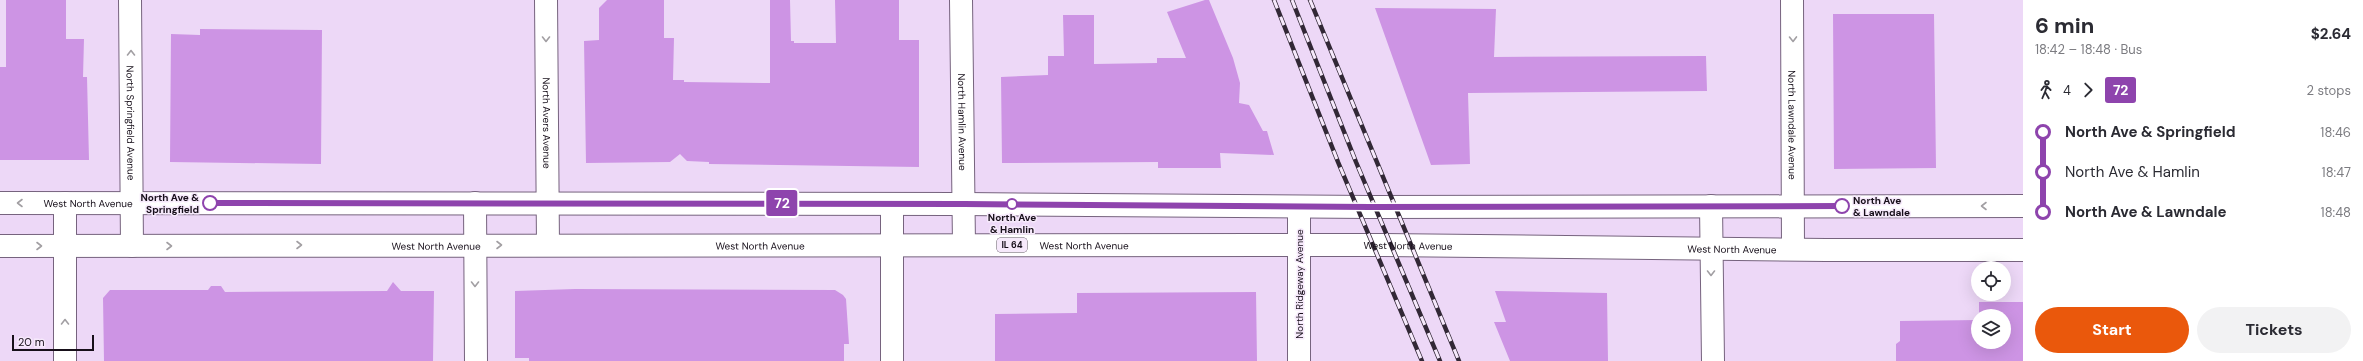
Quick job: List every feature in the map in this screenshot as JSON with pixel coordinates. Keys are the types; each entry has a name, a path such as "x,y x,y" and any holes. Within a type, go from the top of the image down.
{"main road":[{"name":"North Springfield Avenue","path":"130,0 132,246"},
{"name":"North Avers Avenue","path":"546,0 548,245"},
{"name":"North Hamlin Avenue","path":"961,0 964,245"},
{"name":"North Lawndale Avenue","path":"1792,0 1793,249"},
{"name":"West North Avenue","path":"0,203 964,204 1298,207 1792,205 2023,206"},
{"path":"65,203 65,361"},
{"path":"475,203 476,361"},
{"path":"892,204 892,361"},
{"path":"1711,206 1713,361"},
{"name":"North Ridgeway Avenue","path":"1298,207 1299,361"},
{"name":"West North Avenue","path":"0,246 1298,245 2023,250"}],"building":[{"path":"6,0 66,0 66,39 84,39 83,77 87,77 89,160 0,160 0,67 6,67"},
{"path":"607,0 664,0 664,38 674,38 673,80 684,80 684,82 770,83 770,0 790,0 791,41 794,41 794,43 836,43 835,0 899,0 899,40 919,40 919,167 709,164 709,162 687,161 680,154 670,162 586,163 584,41 599,40 599,8"},
{"path":"1209,0 1233,58 1240,83 1239,103 1249,105 1263,131 1267,131 1274,155 1220,153 1221,168 1158,168 1158,162 1002,163 1001,77 1048,75 1048,56 1064,56 1063,15 1094,15 1094,64 1157,63 1157,58 1186,58 1167,12"},
{"path":"1375,8 1496,9 1494,57 1706,56 1707,91 1468,93 1470,164 1431,165"},
{"path":"1833,14 1934,14 1936,168 1834,169"},
{"path":"200,29 322,30 321,164 170,162 171,34 200,35"},
{"path":"393,282 401,291 434,291 433,361 104,361 103,298 110,290 208,290 211,286 221,286 225,292 387,291"},
{"path":"575,289 835,290 846,299 849,344 844,344 844,361 529,361 529,358 515,358 515,291"},
{"path":"1495,291 1607,293 1608,361 1510,361 1494,322 1506,322"},
{"path":"1256,292 1257,361 995,361 995,314 1077,313 1077,293"},
{"path":"1979,302 2023,302 2023,361 1896,361 1896,344 1900,341 1900,321 1971,320 1971,349 2011,349 2011,309 1979,309"}],"railway":[{"path":"1274,0 1338,162 1422,361"},
{"path":"1292,0 1356,162 1440,361"},
{"path":"1310,0 1459,361"}],"bus line":[{"name":"72","path":"210,203 964,204 1370,207 1842,206"}],"place":[{"name":"North Ave & Springfield","path":"210,203"},
{"name":"North Ave & Hamlin","path":"1012,204"},
{"name":"North Ave & Lawndale","path":"1842,206"}]}
